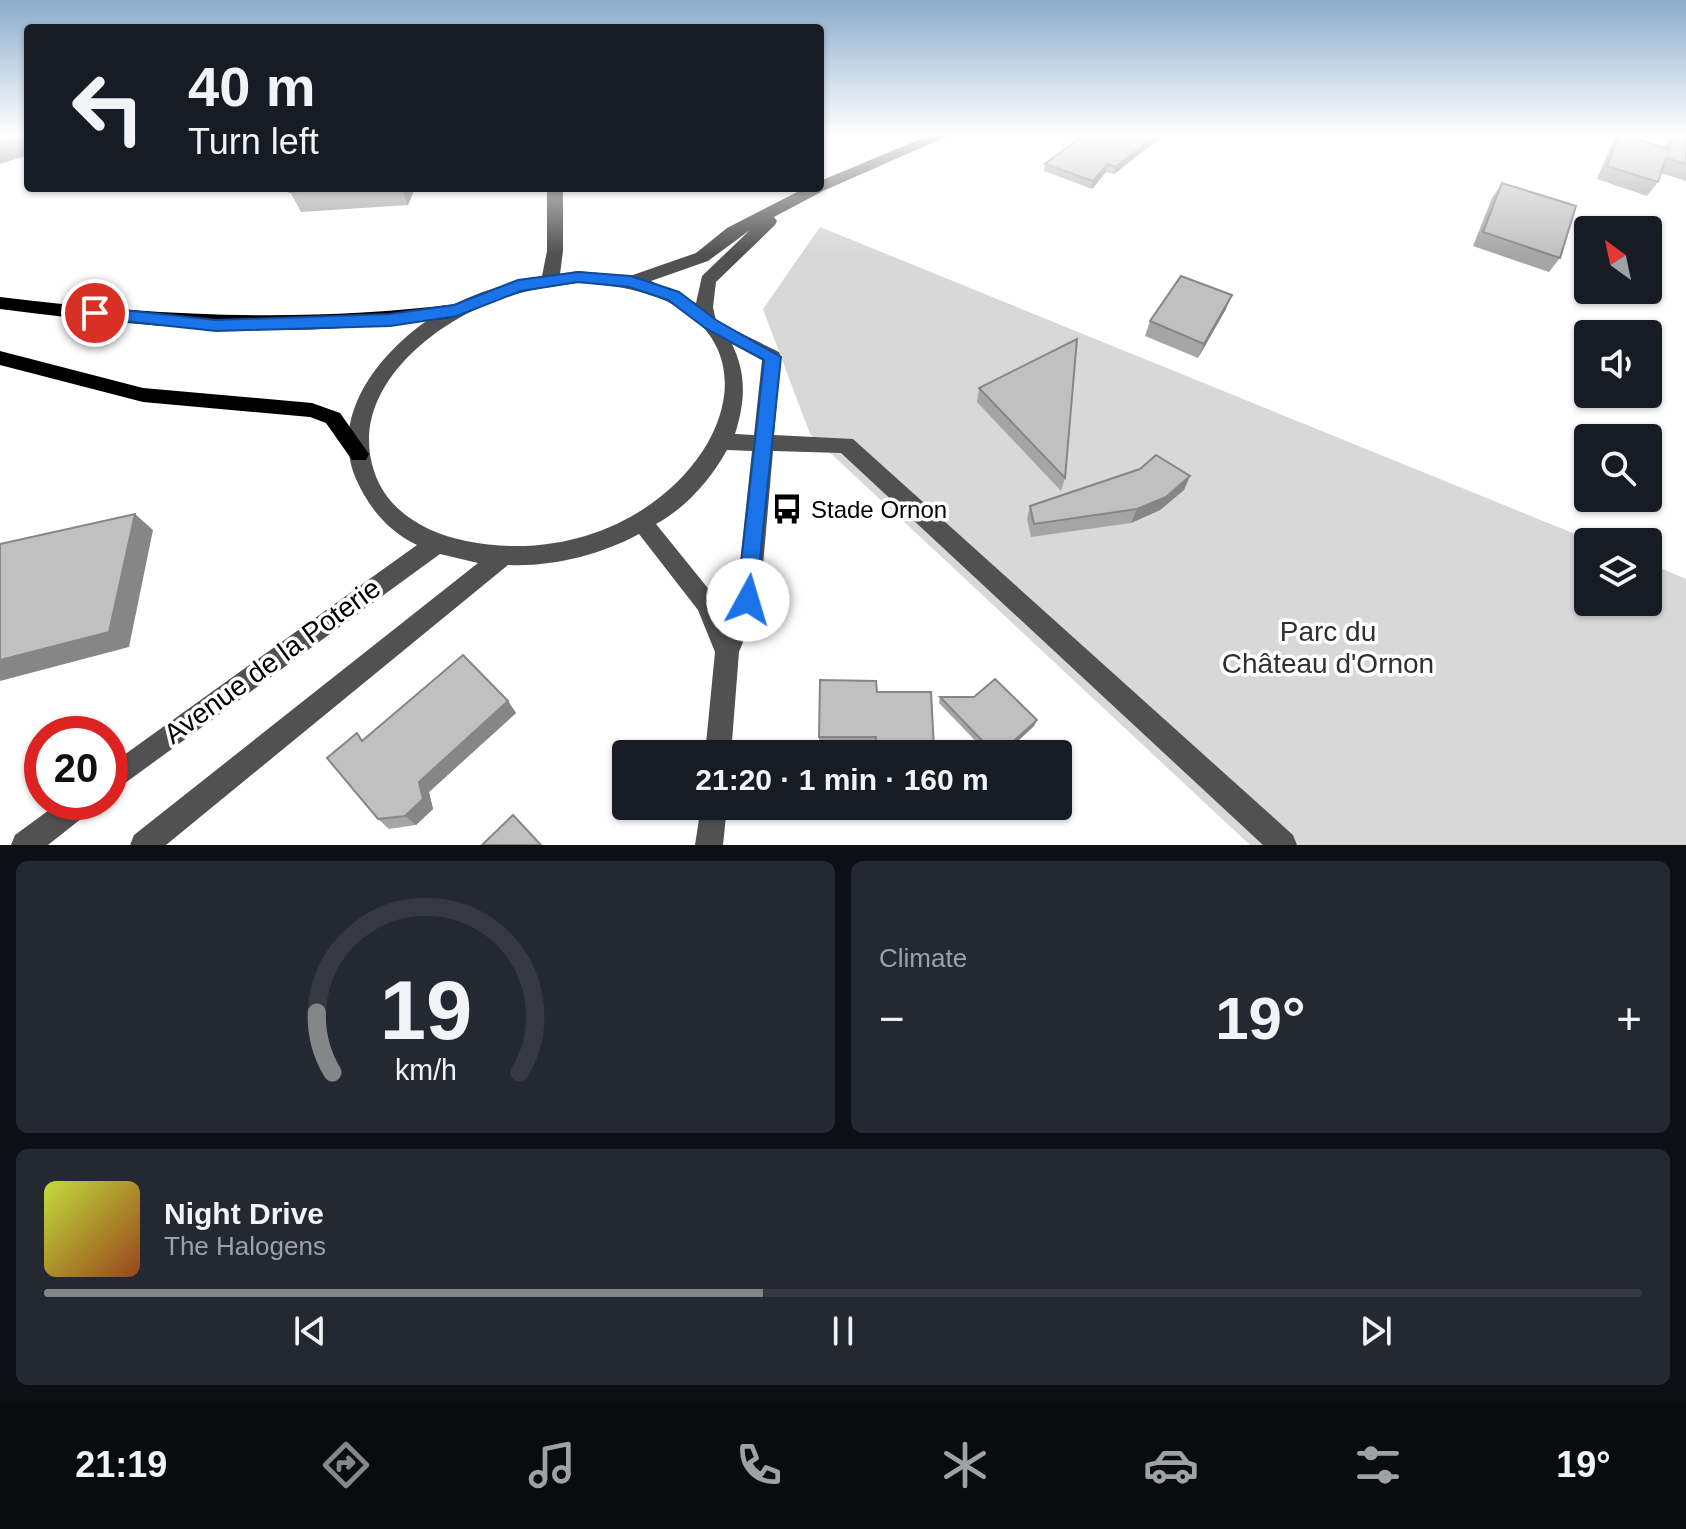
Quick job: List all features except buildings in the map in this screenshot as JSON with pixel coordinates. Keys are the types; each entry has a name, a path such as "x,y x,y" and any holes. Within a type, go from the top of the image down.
{"main road":[{"path":"0,303 216,325 390,320 457,310"},
{"path":"0,358 143,395 312,410 333,418 359,454"}],"street":[{"path":"824,185 849,174"},
{"path":"550,280 555,251 555,192"},
{"path":"631,282 682,267 702,257 733,232 808,192"},
{"path":"719,740 727,652 748,600 766,443 772,357 709,322 674,296 631,282 578,277 550,280 497,293 457,310 403,349 383,373 368,399 360,427 359,454 366,482 381,507 406,529 437,544 469,553 503,556 575,548 641,521 690,484 722,442 733,415 736,390 733,365 724,343 709,322 705,293 708,280 792,199"},
{"path":"722,442 846,445 1283,845"},
{"path":"641,521 707,604 727,652"},
{"name":"Avenue de la Poterie","path":"128,768 396,570 437,544"},
{"path":"144,845 503,556"},
{"path":"25,845 58,820"},
{"path":"709,845 712,820"}],"green space":[{"name":"Parc du Château d'Ornon","path":"820,227 1574,533 1574,616 1662,616 1662,569 1686,579 1686,845 1250,845 810,434 763,309"}],"place":[{"name":"Stade Ornon","path":"787,509"}],"route":[{"path":"95,313 216,325 390,320 457,310 518,286 578,277 631,282 674,296 711,324 772,357 767,435 748,600"}]}
